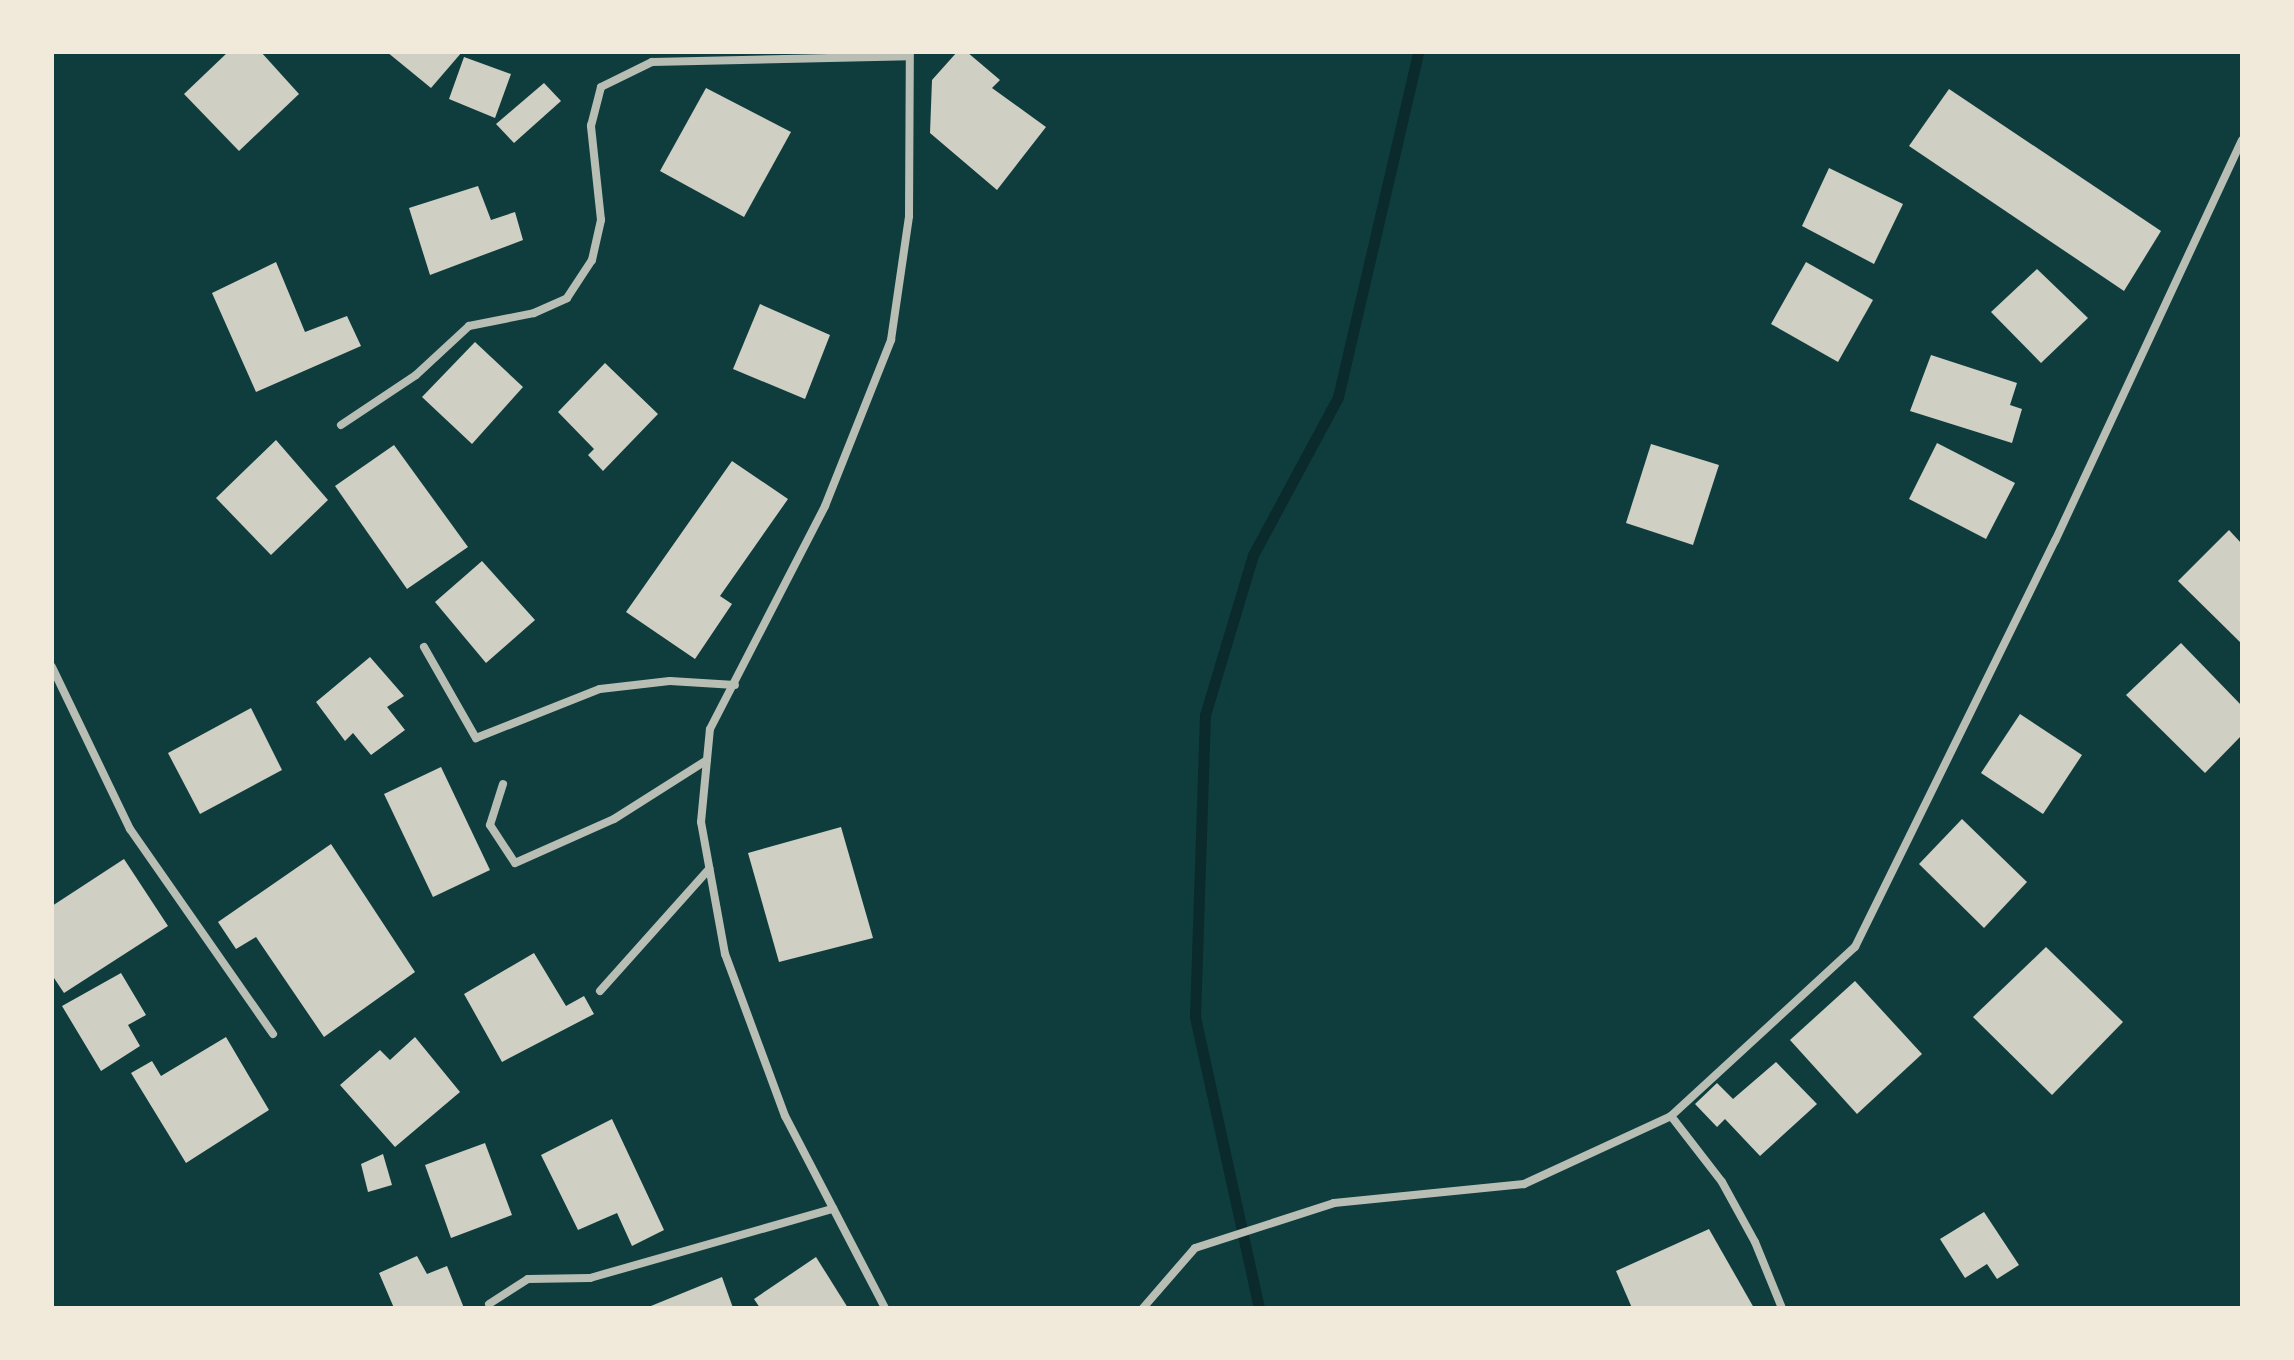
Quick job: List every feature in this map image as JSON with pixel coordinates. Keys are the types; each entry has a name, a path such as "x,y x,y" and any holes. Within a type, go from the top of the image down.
{"street":[{"path":"341,425 416,375 469,326 534,313 567,298 592,260 601,220 591,126 601,87 652,62 910,54 909,216 891,340 825,506 710,729 701,822 725,954 785,1116 885,1308"},
{"path":"1143,1308 1195,1248 1334,1203 1524,1184 1671,1116 1855,947 2055,541 2242,140"},
{"path":"424,647 476,738 600,689 670,681 735,685"},
{"path":"52,667 130,829 273,1034"},
{"path":"503,784 490,825 515,863 614,819 707,760"},
{"path":"600,991 709,869"},
{"path":"1671,1116 1722,1182 1755,1242 1782,1308"},
{"path":"489,1304 528,1279 590,1278 833,1209"}],"building":[{"path":"228,52 261,52 299,94 239,151 184,94"},
{"path":"387,52 462,52 431,88"},
{"path":"957,52 967,52 1000,80 992,88 1046,127 997,190 930,133 932,80"},
{"path":"464,57 511,74 495,118 449,99"},
{"path":"544,83 561,101 514,143 496,124"},
{"path":"706,88 791,132 744,217 660,171"},
{"path":"1949,89 2161,231 2124,291 1909,146"},
{"path":"1829,168 1903,204 1874,264 1802,226"},
{"path":"478,186 491,220 515,212 523,240 430,275 409,208"},
{"path":"276,262 305,332 347,316 361,346 256,392 212,293"},
{"path":"1806,262 1873,300 1838,362 1771,324"},
{"path":"2037,269 2088,318 2041,363 1991,312"},
{"path":"760,304 830,335 805,399 733,369"},
{"path":"475,342 523,387 472,444 422,397"},
{"path":"1931,355 2017,383 2010,405 2022,409 2012,443 1910,411"},
{"path":"605,363 658,414 603,471 588,455 594,449 558,412"},
{"path":"276,440 328,500 271,555 216,498"},
{"path":"1937,443 2015,483 1986,539 1909,499"},
{"path":"1651,444 1719,465 1693,545 1626,523"},
{"path":"394,445 468,547 407,589 335,486"},
{"path":"732,461 788,499 720,596 732,604 695,659 626,612"},
{"path":"2229,530 2242,544 2242,644 2178,581"},
{"path":"482,561 535,620 486,663 435,602"},
{"path":"2181,643 2242,706 2242,735 2205,773 2126,695"},
{"path":"370,657 404,696 387,707 405,730 371,755 353,733 345,741 316,702"},
{"path":"251,708 282,770 200,814 168,753"},
{"path":"2020,714 2082,755 2043,814 1981,773"},
{"path":"441,767 490,870 433,897 384,794"},
{"path":"1962,819 2027,882 1984,928 1919,864"},
{"path":"841,827 873,938 779,962 748,853"},
{"path":"331,844 415,972 324,1037 256,937 236,949 218,922"},
{"path":"124,859 168,926 64,993 52,975 52,906"},
{"path":"2046,947 2123,1022 2052,1095 1973,1017"},
{"path":"534,953 566,1006 584,996 594,1014 502,1062 464,994"},
{"path":"121,973 146,1015 128,1025 140,1046 101,1071 62,1006"},
{"path":"1855,981 1922,1054 1857,1114 1790,1040"},
{"path":"226,1037 269,1110 186,1163 131,1073 152,1061 161,1076"},
{"path":"415,1037 460,1092 395,1147 340,1085 380,1050 390,1060"},
{"path":"1776,1062 1817,1104 1760,1156 1725,1119 1717,1127 1695,1104 1717,1083 1733,1099"},
{"path":"612,1119 664,1230 632,1246 617,1213 578,1230 541,1155"},
{"path":"485,1143 512,1215 451,1238 425,1165"},
{"path":"383,1154 392,1185 368,1192 361,1164"},
{"path":"1984,1212 2019,1265 1997,1279 1987,1264 1965,1278 1940,1239"},
{"path":"1709,1229 1754,1308 1632,1308 1616,1271"},
{"path":"417,1256 427,1274 447,1266 464,1308 394,1308 379,1273"},
{"path":"816,1257 848,1308 760,1308 754,1299"},
{"path":"722,1277 733,1308 646,1308"}],"waterway":[{"path":"1259,1308 1195,1016 1205,715 1253,555 1338,397 1418,52"}]}
